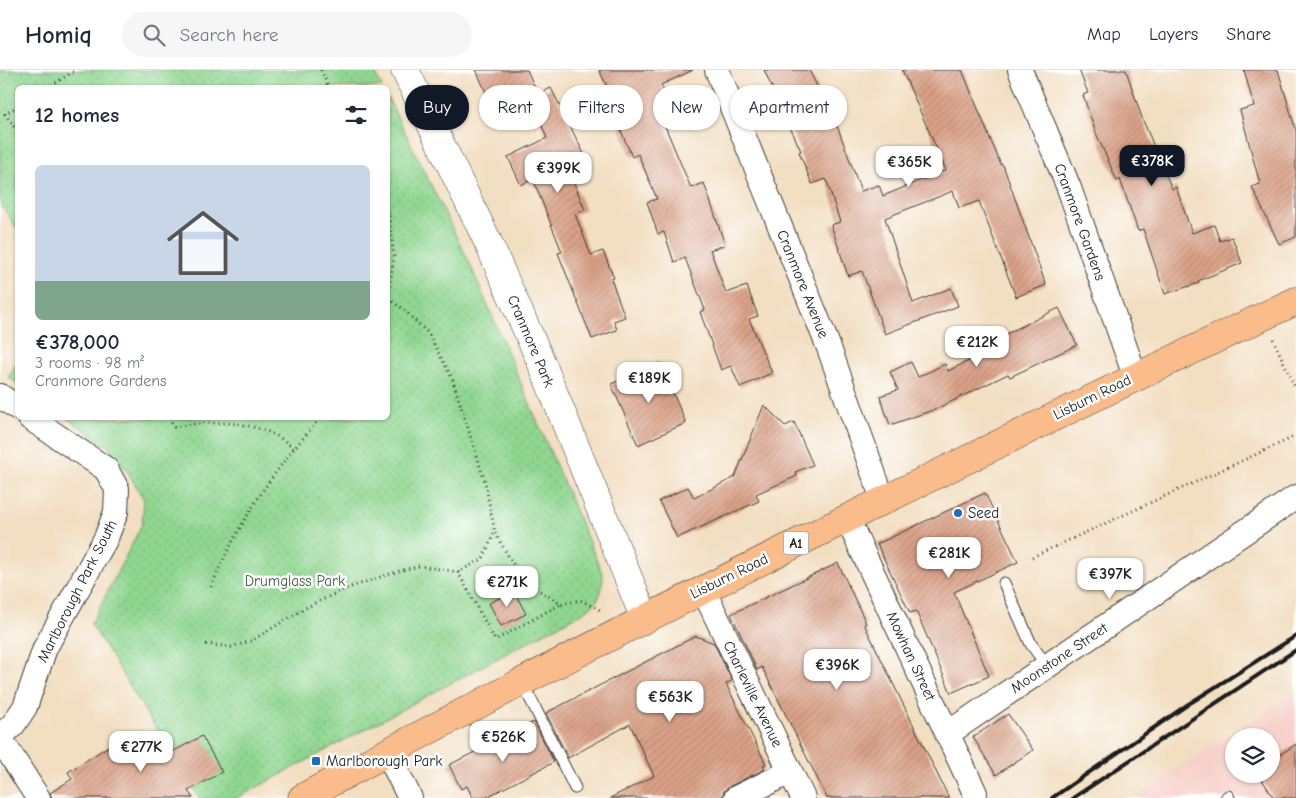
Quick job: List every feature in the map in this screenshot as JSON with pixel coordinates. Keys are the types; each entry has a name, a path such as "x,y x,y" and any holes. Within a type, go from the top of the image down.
{"main road":[{"name":"Lisburn Road","path":"302,798 521,680 635,622 1135,376 1296,301"}],"street":[{"name":"Cranmore Park","path":"405,70 487,240 542,364 635,622"},
{"name":"Cranmore Avenue","path":"717,70 829,348 883,500"},
{"name":"Cranmore Gardens","path":"1020,70 1069,188 1135,376"},
{"path":"0,396 15,406"},
{"name":"Marlborough Park South","path":"0,737 12,725 25,707 45,648 106,538 116,512 117,489 106,469 33,420"},
{"name":"Moonstone Street","path":"947,734 1296,497"},
{"name":"Mowhan Street","path":"847,518 975,793"},
{"name":"Charleville Avenue","path":"703,589 803,798"},
{"path":"0,737 38,798"},
{"path":"387,752 410,798"},
{"path":"736,798 790,772"}],"lane":[{"path":"1004,583 1031,644 1047,666"},
{"path":"521,680 575,788"}],"path":[{"path":"52,85 76,70"},
{"path":"321,70 328,85"},
{"path":"15,108 4,114 15,128"},
{"path":"390,226 394,256 390,281"},
{"path":"390,300 402,308 428,333 452,378 485,482 495,532 523,581 562,604"},
{"path":"1262,317 1296,389"},
{"path":"170,420 174,426 214,422 266,431 285,440 294,450"},
{"path":"211,587 226,550 294,450 318,420"},
{"path":"1032,557 1296,436"},
{"path":"206,644 231,647 251,641 308,607 345,589 399,571 420,566 458,572 483,559 495,532"},
{"path":"458,572 495,640 562,604 580,600 635,622"}],"shaded area":[{"path":"1296,692 1296,798 1135,798 1225,738 1225,783 1280,783 1280,728 1241,728"}],"green space":[{"path":"0,70 374,70 381,85 15,85 15,226 0,203"},
{"name":"Drumglass Park","path":"390,102 469,262 603,575 602,588 595,602 580,614 237,798 199,798 91,624 142,524 144,500 128,472 109,447 70,420 390,420"},
{"path":"15,365 15,382 8,377"}],"building":[{"path":"476,70 527,70 534,85 483,85"},
{"path":"599,70 693,70 661,85 653,85 653,130 667,130 691,188 704,183 725,245 710,250 726,293 747,286 758,316 749,319 772,373 740,387 731,366 721,370 700,312 705,310 685,258 674,262 664,232 658,234 647,202 657,199 638,154 632,157 621,130 643,130 643,85 606,85"},
{"path":"764,70 809,70 816,85 771,85"},
{"path":"902,70 962,70 1001,165 1003,165 1046,285 1016,297 979,201 959,208 953,191 885,218 913,303 951,288 958,306 885,334 862,271 848,276 831,225 840,222 826,179 812,184 799,152 801,151 791,130 839,130 861,191 879,185 883,196 946,170"},
{"path":"1079,70 1126,70 1142,118 1172,189 1176,187 1192,233 1214,225 1220,241 1232,237 1242,263 1198,281 1199,283 1165,294 1143,229 1138,231 1120,179 1117,181 1096,133 1083,95 1088,93"},
{"path":"1244,70 1278,70 1296,131 1296,237 1279,244 1252,187 1260,184 1240,110 1254,106"},
{"path":"551,88 560,106 560,130 572,130 584,154 566,163 585,210 575,214 591,255 603,251 614,278 611,279 625,317 614,321 617,330 592,339 558,253 562,252 533,179 521,185 508,157 547,138 544,130 550,130"},
{"path":"1059,308 1077,345 1010,377 1008,374 936,409 890,425 880,396 898,390 890,372 911,362 918,377 945,364 948,371 995,348 992,341"},
{"path":"660,363 686,423 638,445 611,384"},
{"path":"764,405 785,426 794,422 813,465 795,472 797,476 756,494 759,501 677,538 659,501 688,487 694,498 735,477"},
{"path":"985,493 1018,562 954,592 989,676 951,693 916,611 910,613 877,544"},
{"path":"838,563 866,623 864,624 949,798 827,798 762,667 757,670 731,614"},
{"path":"514,591 526,614 501,626 489,603"},
{"path":"696,636 714,643 732,681 726,684 766,764 763,765 765,769 730,786 724,791 722,798 610,798 654,776 630,724 568,758 546,713"},
{"path":"1008,714 1033,750 996,775 973,737"},
{"path":"534,722 554,762 485,798 473,798 467,786 461,789 449,765"},
{"path":"126,735 140,756 154,747 161,758 202,736 222,772 188,791 193,798 52,798 50,793 72,779 68,772"},
{"path":"1296,744 1296,798 1274,798 1264,783 1280,783 1280,754"}],"railway":[{"path":"1052,798 1187,705 1296,636"},
{"path":"1073,798 1296,650"}],"place":[{"name":"Seed","path":"958,513"},
{"name":"Marlborough Park","path":"316,761"}]}
